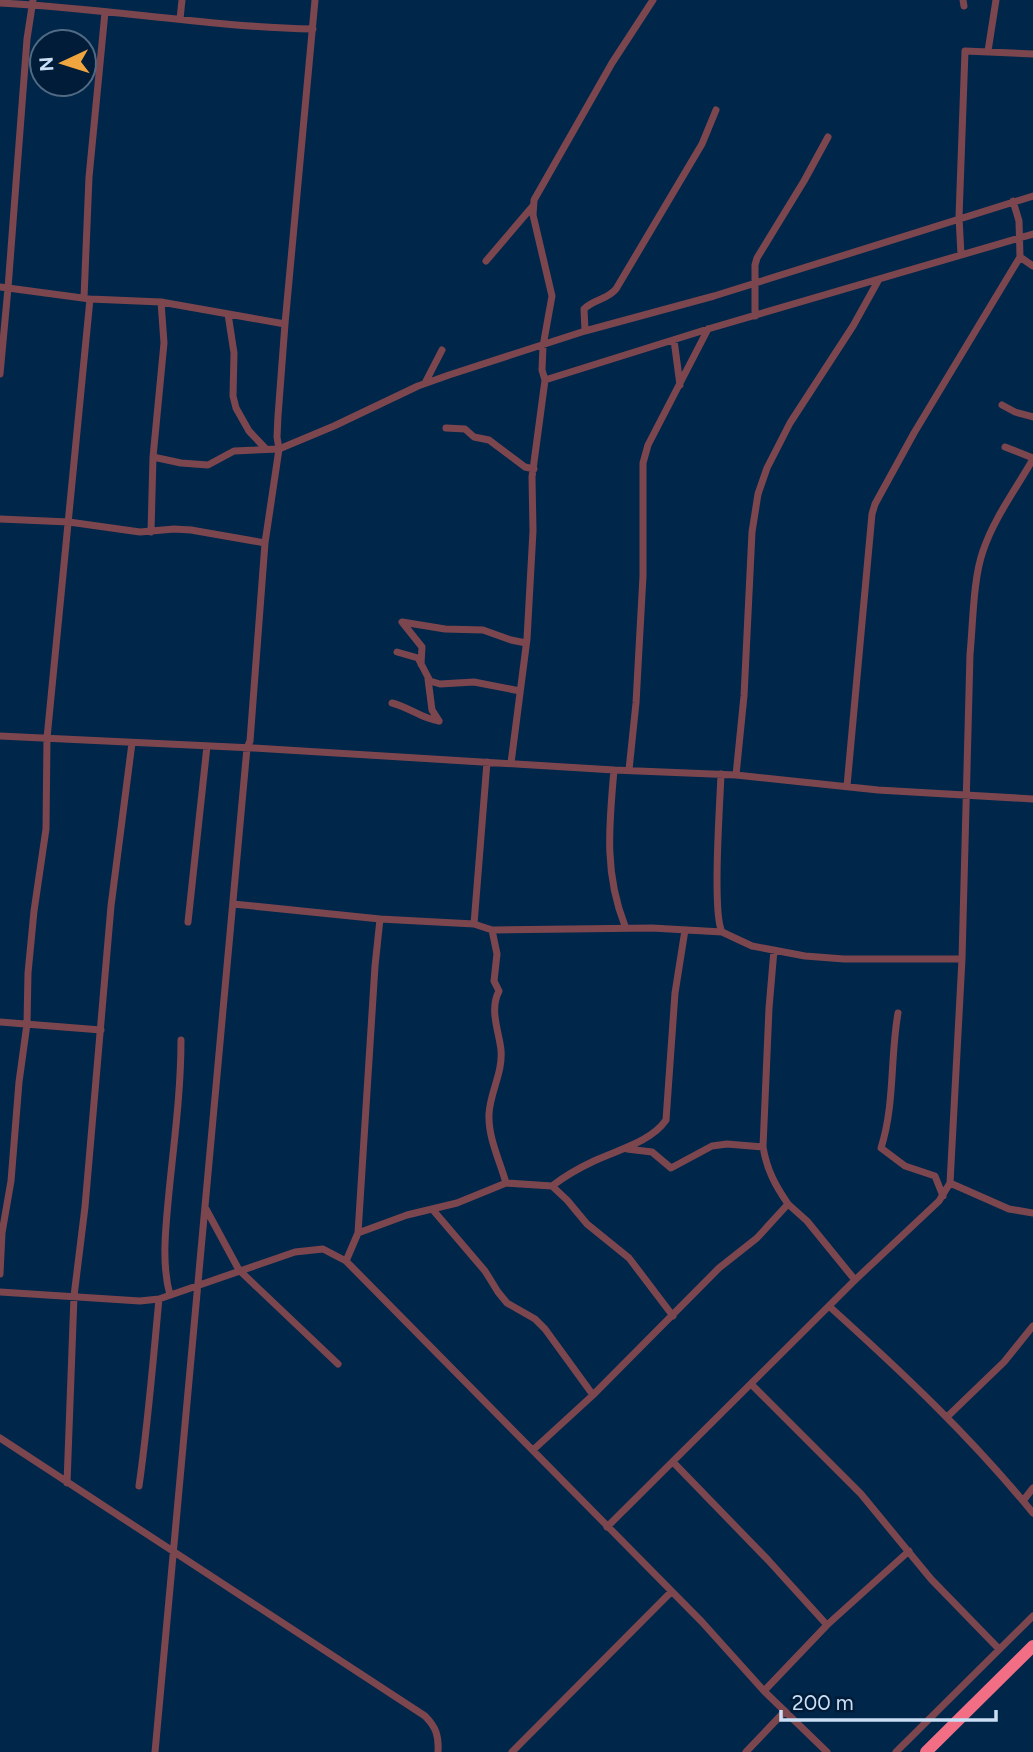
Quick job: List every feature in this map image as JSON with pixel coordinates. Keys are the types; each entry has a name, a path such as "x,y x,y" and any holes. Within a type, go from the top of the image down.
{"highway":[{"path":"926,1752 1033,1646"}],"street":[{"path":"180,19 182,0"},
{"path":"155,1752 247,748 250,741 265,543 279,449 277,426 285,324 316,0"},
{"path":"486,261 532,207 605,74 653,0"},
{"path":"988,51 996,0"},
{"path":"0,3 32,2 262,28 313,29"},
{"path":"0,374 4,287 32,2"},
{"path":"0,1274 2,1226 11,1181 27,1024 28,973 34,911 46,829 47,738 69,522 87,298 89,177 105,12"},
{"path":"961,255 959,217 965,51 1033,54"},
{"path":"585,331 584,309 592,302 610,297 617,289 702,144 716,110"},
{"path":"754,316 757,258 828,137"},
{"path":"153,457 208,466 234,451 279,449 425,383 585,331 714,296 1033,195"},
{"path":"847,786 870,538 876,504 914,433 1020,257 1021,238 1013,201"},
{"path":"510,763 526,643 534,469 545,380 542,370 543,346 551,296 532,207"},
{"path":"545,380 1033,234"},
{"path":"1020,257 1033,266"},
{"path":"736,775 744,696 752,532 758,494 767,468 790,422 853,326 878,280"},
{"path":"4,287 87,298 161,302 285,324"},
{"path":"150,532 153,457 164,343 161,302"},
{"path":"228,314 234,353 233,396 240,417 265,448"},
{"path":"629,770 636,703 643,576 643,463 648,445 708,330"},
{"path":"674,340 681,386"},
{"path":"425,383 442,350"},
{"path":"1002,405 1033,417"},
{"path":"446,428 465,429 474,437 489,440 525,467 534,469"},
{"path":"607,1527 943,1196 950,1183 962,959 970,654 982,554 992,530 1033,459 1005,447"},
{"path":"140,532 150,518"},
{"path":"0,519 69,522 140,532 174,528 265,543"},
{"path":"421,664 422,647 402,622 445,629 483,630 526,643"},
{"path":"392,704 403,706 427,720 439,721 432,710 428,679 418,658 397,652"},
{"path":"428,679 440,684 474,682 520,691"},
{"path":"0,736 721,774 878,790 1033,799"},
{"path":"67,1483 74,1296 85,1207 111,905 132,743"},
{"path":"188,922 207,746"},
{"path":"474,924 487,762"},
{"path":"614,770 609,863 614,895 625,926"},
{"path":"719,931 721,774"},
{"path":"233,904 380,919 474,924 492,930 625,926 719,931 738,941 805,956 962,959"},
{"path":"346,1261 358,1233 374,966 380,919"},
{"path":"492,930 497,954 494,982 499,991 495,998 495,1028 501,1050 500,1069 489,1114 494,1146 506,1183"},
{"path":"358,1233 407,1215 471,1198 506,1183 552,1186 577,1169 623,1149 653,1132 666,1121 674,993 685,930"},
{"path":"774,950 763,1147 766,1166 788,1204 807,1221 855,1280"},
{"path":"898,1013 892,1043 890,1108 881,1148 905,1166 935,1176 943,1196"},
{"path":"0,1022 101,1030"},
{"path":"170,1295 165,1272 167,1217 181,1069 181,1040"},
{"path":"623,1149 652,1152 671,1168 712,1146 727,1144 763,1147"},
{"path":"950,1183 1009,1209 1033,1213"},
{"path":"552,1186 587,1224 629,1258 673,1317"},
{"path":"533,1450 673,1317 719,1268 757,1238 788,1204"},
{"path":"205,1208 239,1270 338,1364"},
{"path":"433,1210 485,1271 507,1303 535,1318 545,1329 593,1395"},
{"path":"0,1292 140,1301 170,1295 239,1270 310,1249 323,1249 346,1261 533,1450 764,1691 827,1752"},
{"path":"139,1486 159,1298"},
{"path":"830,1307 948,1416 1033,1513"},
{"path":"948,1416 1004,1362 1033,1326"},
{"path":"752,1385 846,1478 937,1586 999,1649"},
{"path":"0,1438 425,1716 435,1726 438,1752"},
{"path":"673,1462 827,1625"},
{"path":"1023,1501 1033,1488"},
{"path":"764,1691 827,1625 909,1551"},
{"path":"512,1752 671,1592"},
{"path":"896,1752 1033,1616"},
{"path":"746,1752 785,1711"}]}
